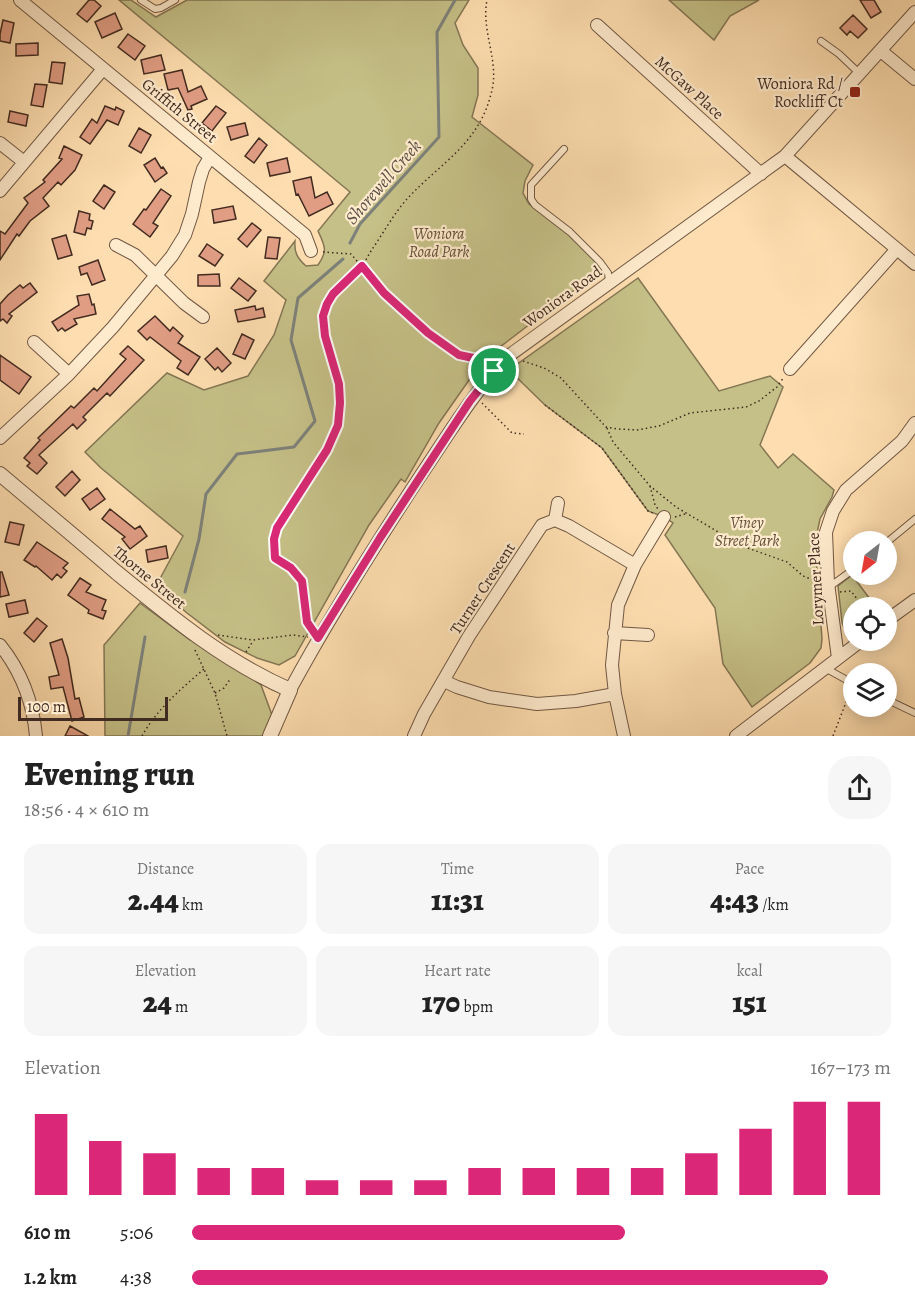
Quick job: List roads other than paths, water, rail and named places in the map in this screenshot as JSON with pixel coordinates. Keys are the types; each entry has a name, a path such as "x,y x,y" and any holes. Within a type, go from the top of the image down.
{"street":[{"name":"Griffith Street","path":"20,0 304,236 311,251"},
{"name":"Woniora Road","path":"270,736 290,690 318,638 470,401 494,371 507,357 785,156 915,12"},
{"name":"McGaw Place","path":"597,25 761,174"},
{"path":"881,51 915,79"},
{"path":"0,191 103,69"},
{"path":"0,143 24,162"},
{"path":"0,438 69,374 113,327 172,256 185,235 203,169 210,156"},
{"path":"785,156 915,264"},
{"path":"116,245 135,255 184,303 203,317"},
{"path":"790,369 897,249"},
{"path":"34,342 69,374"},
{"name":"Lorymer Place","path":"838,658 829,588 826,532 833,511 846,490 902,441 915,423"},
{"name":"Thorne Street","path":"0,474 197,637 219,652 290,690"},
{"path":"558,503 555,520 634,565"},
{"path":"624,736 615,694 612,665 618,605 634,565 664,517"},
{"name":"Turner Crescent","path":"414,736 424,714 469,636 542,525 555,520"},
{"path":"897,613 915,600"},
{"path":"614,633 648,635"},
{"path":"0,645 20,675 30,704 36,736"},
{"path":"736,736 847,651"},
{"path":"444,681 489,697 537,704 576,701 615,694"}],"lane":[{"path":"141,0 155,9 175,0"},
{"path":"821,41 860,73"},
{"path":"564,149 531,185 531,199 535,206 570,232 600,262 608,273 609,282"},
{"path":"897,534 915,519"},
{"path":"829,588 843,577"},
{"path":"824,668 843,678"},
{"path":"897,704 915,713"}],"waterway":[{"name":"Shorewell Creek","path":"350,243 360,224 439,137 437,32 455,0"},
{"name":"Shorewell Creek","path":"185,592 199,539 206,494 237,454 294,447 315,421 291,340 298,298 343,259"},
{"name":"Shorewell Creek","path":"128,736 145,637"}],"place":[{"name":"Woniora Rd / Rockliff Ct","path":"855,92"}],"park label":[{"name":"Woniora Road Park","path":"439,242"},
{"name":"Viney Street Park","path":"747,531"}]}
